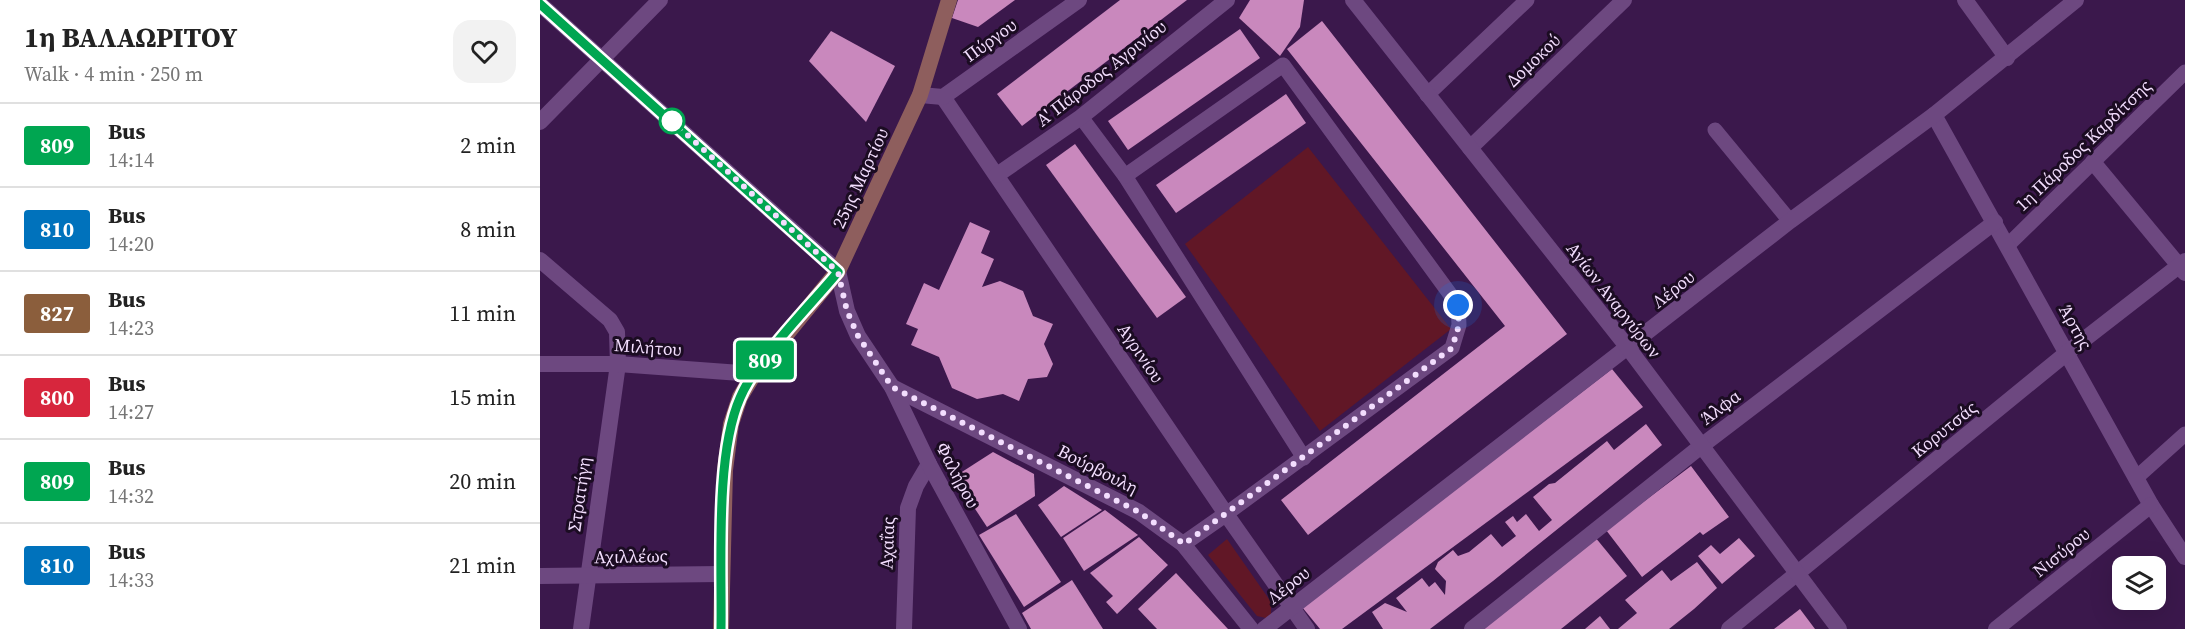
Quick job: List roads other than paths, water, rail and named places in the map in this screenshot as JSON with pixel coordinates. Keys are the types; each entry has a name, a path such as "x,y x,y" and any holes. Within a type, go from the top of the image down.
{"main road":[{"name":"25ης Μαρτίου","path":"721,629 725,470 731,424 740,397 754,374 838,272 920,95 949,0"}],"street":[{"path":"540,122 660,0"},
{"name":"Πύργου","path":"943,97 1078,0"},
{"name":"Α' Πάροδος Αγρινίου","path":"997,175 1081,117 1227,0"},
{"name":"Αγίων Αναργύρων","path":"1353,0 1629,349 1700,447 1839,629"},
{"name":"Δομοκού","path":"1470,148 1624,0"},
{"path":"1965,0 2007,58"},
{"name":"Λέρου","path":"1264,629 1629,349 1790,221 1934,115 2076,0"},
{"path":"540,4 838,272"},
{"path":"920,95 943,97"},
{"name":"Αγρινίου","path":"943,97 1226,514 1307,629"},
{"name":"Άρτης","path":"1934,115 2068,352 2151,505 2185,557"},
{"path":"2093,162 2183,266"},
{"name":"Άλφα","path":"1472,629 1700,447 1995,222"},
{"name":"Στρατήγη","path":"540,260 610,320 617,332 618,364 581,629"},
{"name":"Κορυτσάς","path":"1730,629 2068,352 2183,266"},
{"name":"Φαλήρου","path":"838,272 847,311 858,336 892,387 929,464 1019,629"},
{"name":"Μιλήτου","path":"540,364 618,364 754,374"},
{"name":"Βούρβουλη","path":"892,387 1139,512 1184,544 1251,629"},
{"name":"Αχαΐας","path":"904,629 908,508 916,486 929,464"},
{"name":"Νισύρου","path":"1996,629 2151,505"},
{"path":"1184,544 1226,514"},
{"name":"Αχιλλέως","path":"540,576 722,574"}],"lane":[{"path":"1427,94 1527,0"},
{"path":"1125,176 1283,65 1458,305 1459,325 1452,348 1226,514"},
{"name":"1η Πάροδος Καρδίτσης","path":"2008,245 2185,72"},
{"path":"1081,117 1125,176 1304,458"},
{"path":"1715,130 1790,221"},
{"path":"2136,478 2185,434"}]}
